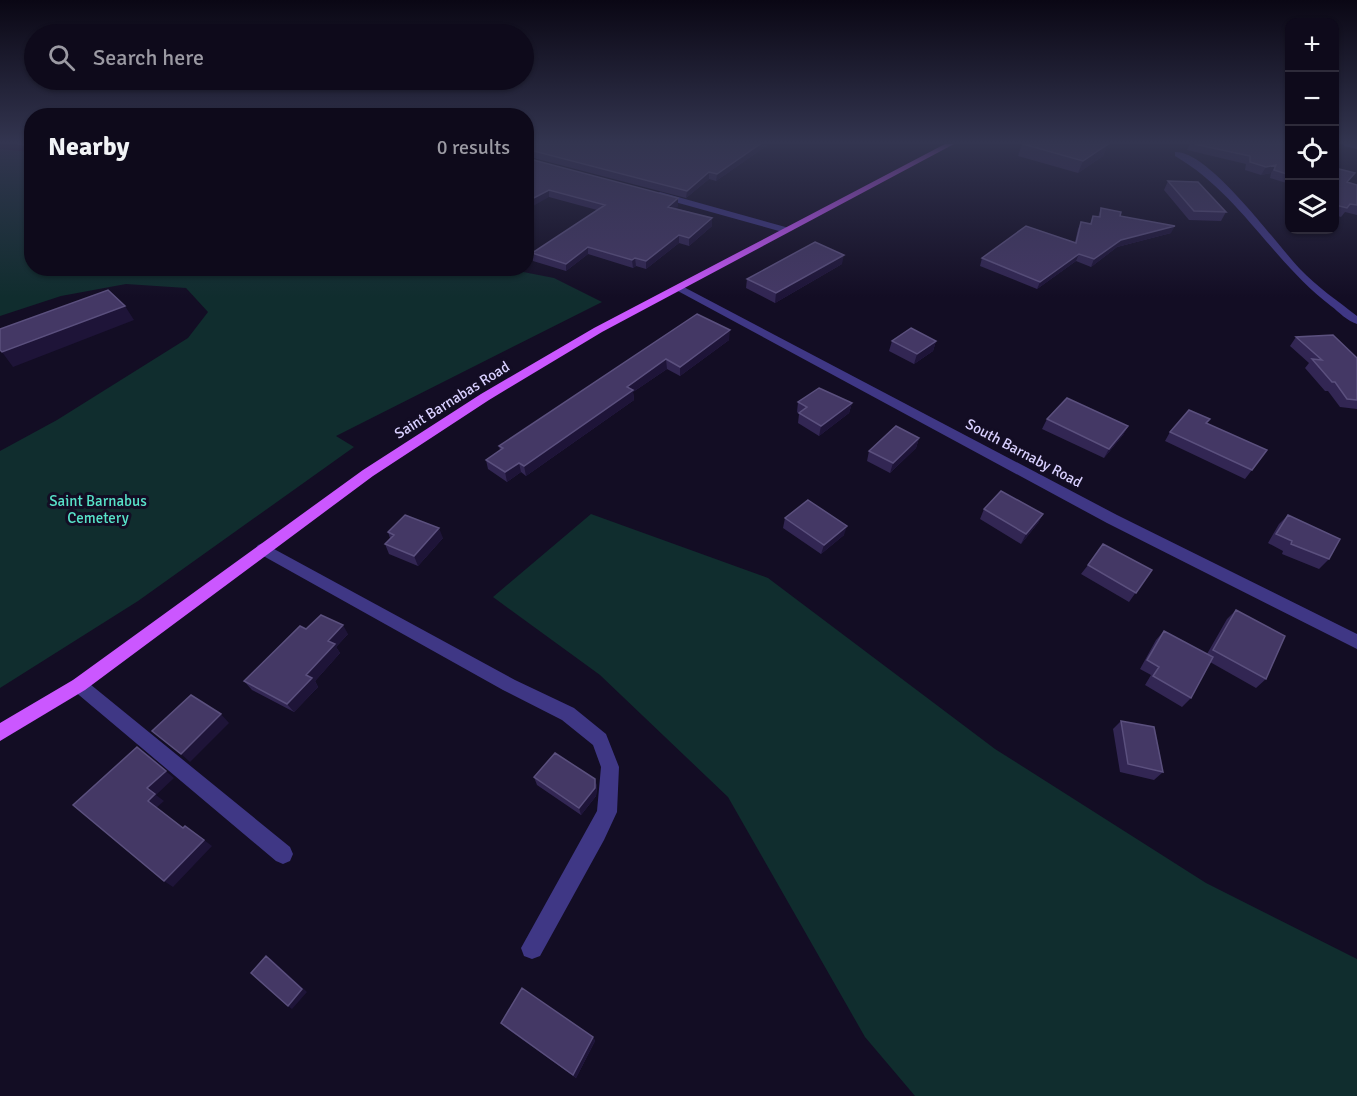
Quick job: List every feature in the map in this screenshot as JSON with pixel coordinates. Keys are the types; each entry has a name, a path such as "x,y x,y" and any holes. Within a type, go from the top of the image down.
{"main road":[{"name":"Saint Barnabas Road","path":"0,733 79,685 368,473 485,397 598,330 852,195"}],"street":[{"path":"660,195 786,230"},
{"path":"1233,195 1301,276 1357,321"},
{"name":"South Barnaby Road","path":"680,288 1102,513 1357,642"},
{"path":"263,549 509,685 568,714 600,740 610,768 607,812 597,834 532,948"},
{"path":"79,685 283,854"}],"green space":[{"name":"Saint Barnabus Cemetery","path":"0,195 24,195 24,276 534,276 534,274 554,278 602,302 336,436 354,447 138,601 0,688 0,451 57,420 188,338 208,312 186,288 126,284 61,296 0,316"},
{"path":"591,514 768,578 995,749 1206,883 1357,959 1357,1096 915,1096 865,1037 728,797 600,675 493,597"}],"building":[{"path":"568,195 667,195 678,198 668,207 712,218 689,238 679,235 646,261 635,258 632,260 588,247 566,264 534,254 605,205"},
{"path":"1180,195 1210,195 1226,212 1194,211"},
{"path":"1339,195 1357,195 1357,205 1350,204 1347,208 1339,206"},
{"path":"1101,208 1121,212 1120,216 1175,226 1121,240 1094,259 1079,254 1040,282 982,258 1026,226 1076,243 1081,222 1091,224 1093,216 1100,217"},
{"path":"815,242 844,255 776,293 747,279"},
{"path":"108,290 125,306 2,352 0,350 0,329"},
{"path":"697,314 730,330 680,367 666,359 627,387 633,390 524,466 519,463 505,472 486,460 503,448 499,446"},
{"path":"911,328 936,341 917,354 892,341"},
{"path":"1333,335 1357,358 1357,400 1347,399 1335,382 1332,382 1312,359 1322,360 1296,337"},
{"path":"819,388 852,403 821,426 799,413 807,407 798,402"},
{"path":"1067,398 1128,426 1109,449 1047,419"},
{"path":"1189,410 1210,419 1206,423 1267,450 1252,470 1170,432"},
{"path":"896,426 919,438 893,463 869,451"},
{"path":"1001,491 1043,514 1026,534 984,509"},
{"path":"808,500 847,526 824,545 785,518"},
{"path":"405,515 439,528 414,556 385,544 394,535 388,532"},
{"path":"1288,515 1340,539 1329,559 1291,544 1292,541 1276,534"},
{"path":"1103,544 1152,570 1136,593 1088,565"},
{"path":"1236,610 1285,636 1266,679 1213,650"},
{"path":"321,615 343,625 328,641 335,644 306,675 312,678 287,704 244,681 300,626 306,629"},
{"path":"1164,631 1213,657 1191,698 1153,676 1159,667 1147,660"},
{"path":"191,695 221,714 181,754 152,731"},
{"path":"1121,721 1154,727 1163,772 1128,764"},
{"path":"137,747 166,771 147,788 155,794 148,801 183,828 185,826 204,840 164,881 73,805"},
{"path":"555,753 595,779 595,788 579,808 534,777"},
{"path":"266,956 302,989 288,1006 251,973"},
{"path":"522,988 593,1037 573,1075 501,1023"}]}
